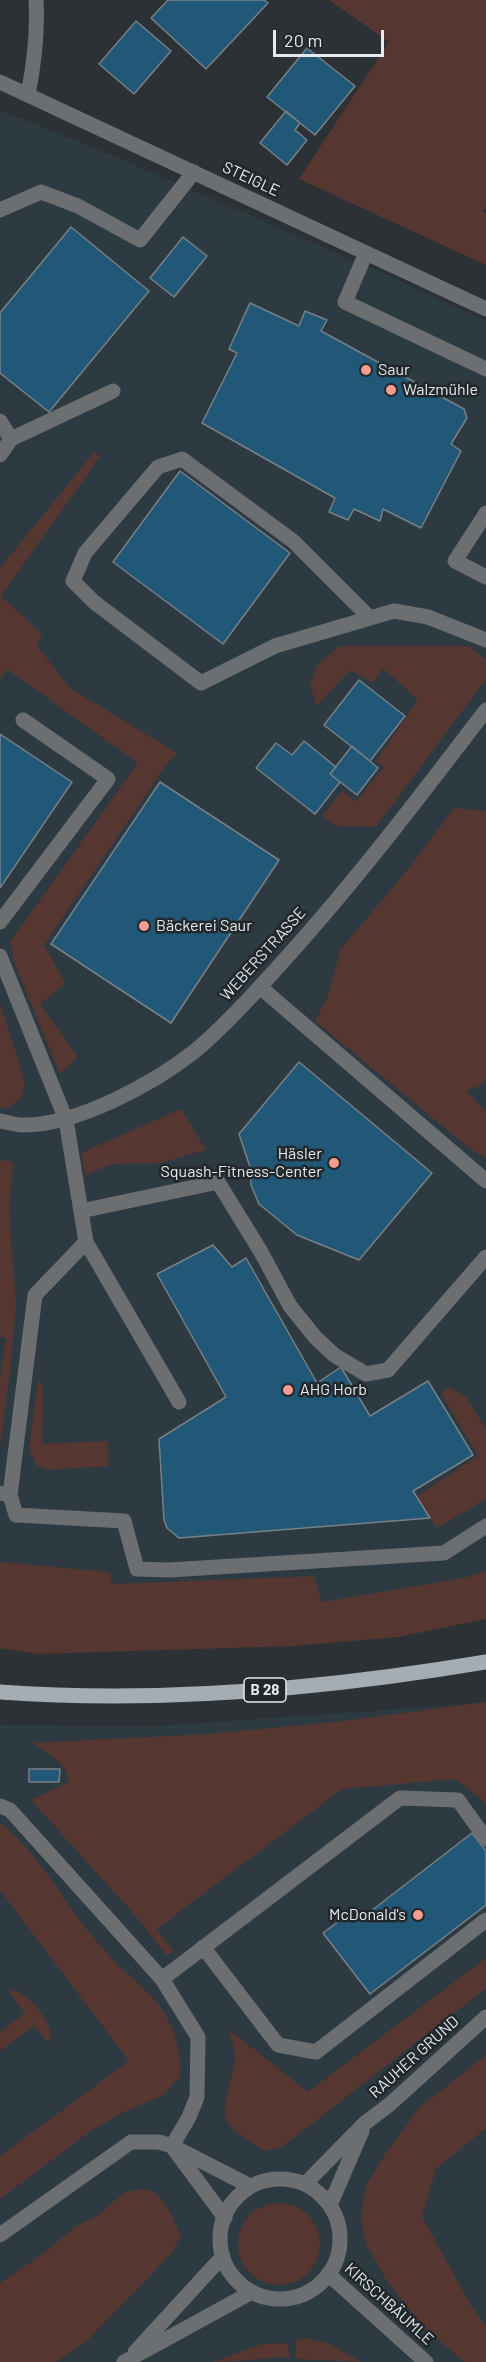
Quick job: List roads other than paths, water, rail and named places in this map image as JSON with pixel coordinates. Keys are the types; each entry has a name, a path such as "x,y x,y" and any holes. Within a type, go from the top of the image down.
{"main road":[{"name":"B 28","path":"0,1692 42,1695 241,1693 405,1676 486,1662"}],"street":[{"path":"28,95 33,67 36,0"},
{"name":"STEIGLE","path":"0,82 486,309"},
{"path":"0,210 41,192 78,206 140,240 194,172"},
{"path":"366,253 345,302 486,369"},
{"path":"0,455 11,439 113,391"},
{"path":"0,421 11,439"},
{"path":"370,618 293,541 182,459 158,467 85,553 73,581 94,602 201,683 275,646 394,611 428,617 486,640"},
{"path":"486,513 455,561 486,578"},
{"name":"WEBERSTRASSE","path":"0,1121 22,1125 66,1120 132,1092 194,1051 260,987 312,929 391,834 486,710"},
{"path":"0,922 108,779 23,720"},
{"path":"0,956 66,1120 86,1242 179,1402"},
{"path":"260,987 486,1182"},
{"path":"81,1211 218,1182 261,1252 290,1306 315,1337 334,1355 366,1374 388,1370 486,1257"},
{"path":"86,1242 35,1294 5,1494 16,1515 124,1521 137,1569 169,1570 444,1552 486,1526"},
{"path":"162,1979 400,1798 458,1800 482,1834"},
{"path":"0,1806 10,1810 162,1979 198,2037 197,2097 189,2117 172,2146"},
{"path":"203,1947 278,2045 316,2052 486,1920"},
{"name":"RAUHER GRUND","path":"305,2184 365,2123 389,2105 486,2017"},
{"name":"RAUHER GRUND","path":"330,2205 365,2123"},
{"path":"0,2235 131,2142 159,2142 172,2146 250,2186"},
{"path":"172,2146 225,2218"},
{"path":"279,2178 305,2184 317,2190 330,2205 339,2223 341,2243 336,2263 325,2280 309,2292 291,2298 271,2298 252,2292 237,2280 223,2256 220,2245 221,2226 229,2208 250,2186 279,2178"},
{"path":"125,2361 223,2256"},
{"name":"KIRSCHBÄUMLE","path":"328,2274 426,2362"},
{"path":"125,2361 252,2292"}],"place":[{"name":"Saur","path":"366,370"},
{"name":"Walzmühle","path":"391,390"},
{"name":"Bäckerei Saur","path":"144,926"},
{"name":"Häsler Squash-Fitness-Center","path":"334,1163"},
{"name":"AHG Horb","path":"288,1390"},
{"name":"McDonald's","path":"418,1915"}]}
